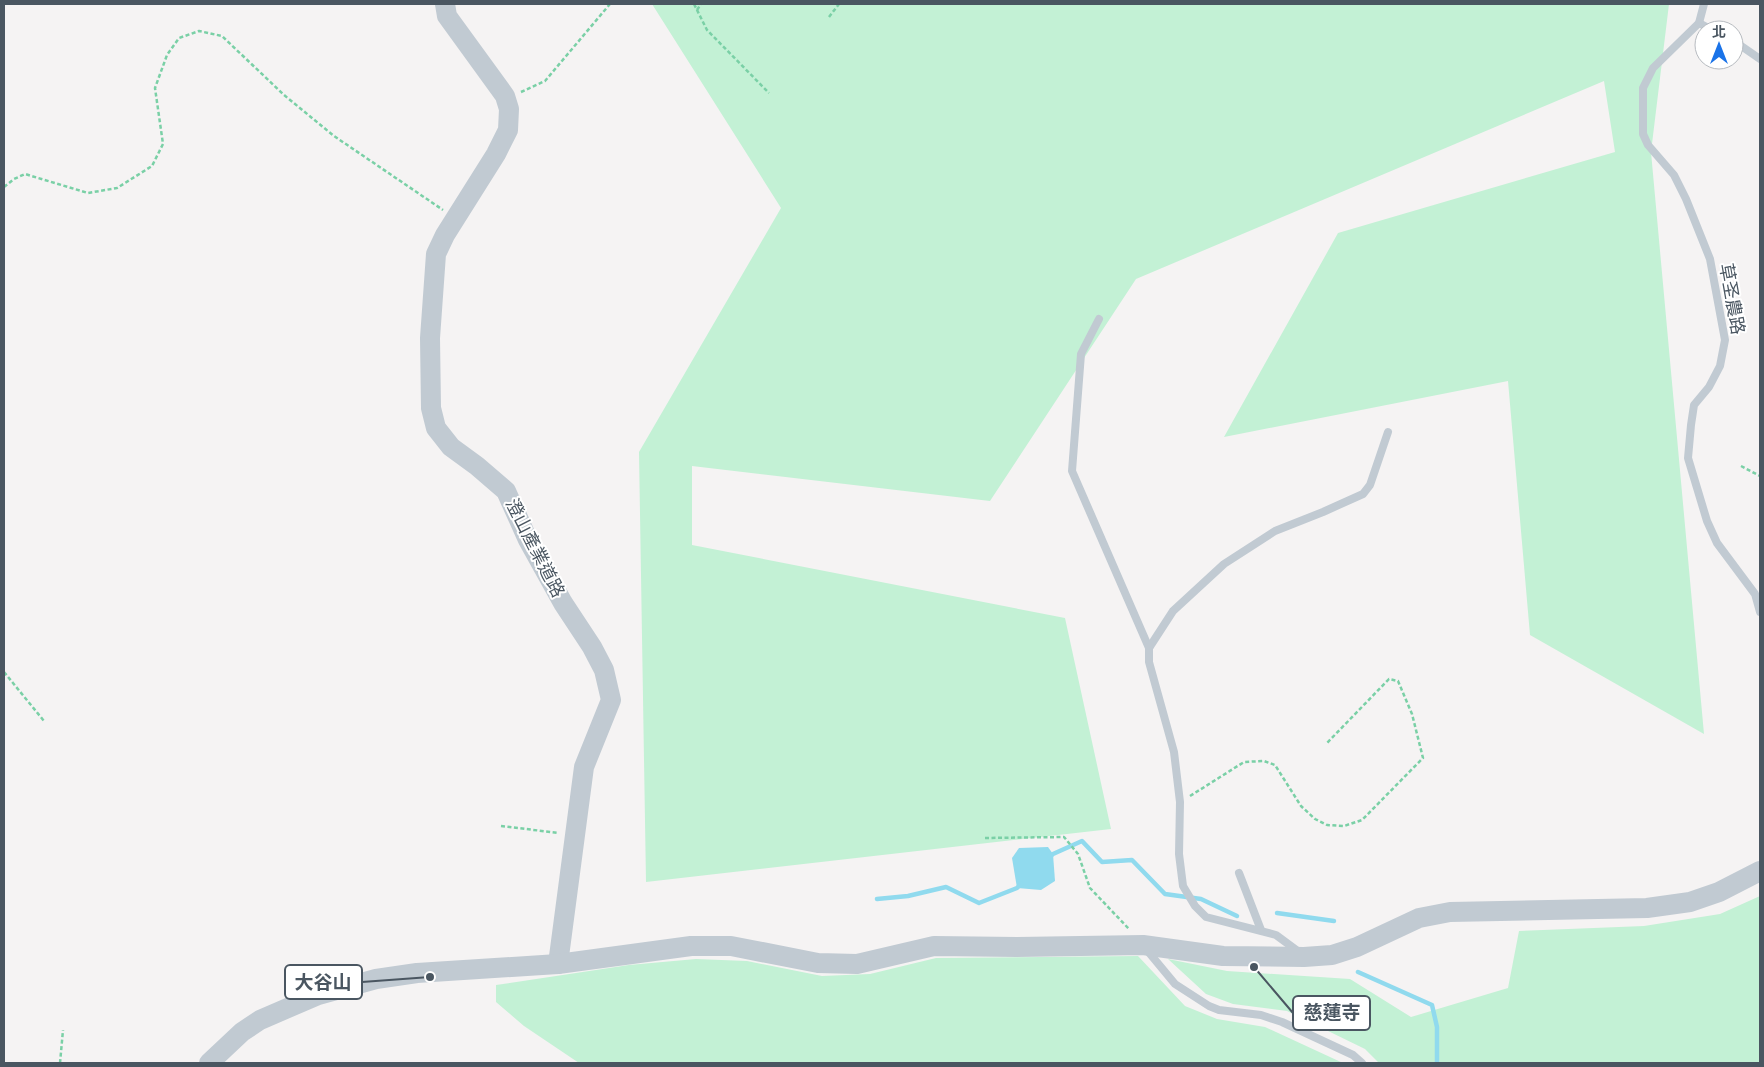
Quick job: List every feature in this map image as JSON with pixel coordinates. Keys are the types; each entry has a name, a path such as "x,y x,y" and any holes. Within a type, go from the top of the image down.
{"street":[{"name":"澄山產業道路","path":"445,4 447,16 505,96 509,109 508,130 496,154 454,218 436,254 430,338 431,408 436,428 451,447 506,491 528,540 563,603 592,647 604,670 611,700 584,767 558,964"},
{"path":"209,1063 242,1032 260,1020 318,995 376,979 417,973 558,964 691,946 731,946 818,963 857,964 934,946 1143,945 1223,956 1304,957 1332,955 1357,947 1419,918 1450,912 1647,908 1690,902 1719,892 1760,871"}],"lane":[{"path":"1700,20 1704,4"},
{"name":"草圣農路","path":"1694,29 1653,68 1643,88 1643,134 1648,145 1674,175 1686,199 1710,260 1725,340 1720,366 1709,387 1694,405 1688,458 1707,521 1717,544 1754,594 1760,612"},
{"path":"1744,48 1760,59"},
{"path":"1099,319 1081,354 1072,470 1148,648 1149,662 1174,752 1180,802 1179,854 1183,886 1191,900 1206,917 1276,935 1304,957"},
{"path":"1148,648 1173,611 1224,564 1275,531 1363,494 1370,485 1388,432"},
{"path":"1239,873 1261,930"},
{"path":"1143,945 1175,984 1209,1006 1219,1010 1261,1015 1282,1022 1352,1055 1362,1063"}],"path":[{"path":"505,96 526,91 545,80 610,4"},
{"path":"694,4 707,30 769,93"},
{"path":"697,10 700,4"},
{"path":"829,17 839,4"},
{"path":"4,187 14,179 25,174 88,193 117,188 152,166 163,144 155,88 167,55 179,38 199,31 222,36 284,95 334,136 454,218"},
{"path":"1741,466 1760,476"},
{"path":"4,672 44,721"},
{"path":"1180,802 1244,762 1264,761 1275,765 1301,806 1315,819 1327,825 1344,826 1362,820 1424,758 1412,714 1398,681 1389,679 1326,744"},
{"path":"501,826 575,836"},
{"path":"986,838 1064,836 1078,854 1090,888 1143,945"},
{"path":"60,1063 63,1030"}],"green space":[{"path":"652,4 1669,4 1651,152 1704,734 1530,635 1508,381 1224,437 1338,233 1615,152 1604,81 1136,279 990,501 692,466 692,545 1065,618 1111,829 646,882 639,452 781,208"},
{"path":"1760,896 1760,1063 1379,1063 1365,1049 1287,1011 1233,1004 1206,994 1168,959 1227,971 1350,979 1411,1017 1508,988 1519,931 1644,926 1720,914"},
{"path":"1138,956 1185,1006 1217,1019 1265,1027 1343,1063 579,1063 524,1026 496,1002 496,985 629,965 696,959 747,961 822,976 870,974 936,958"}],"water":[{"path":"1048,847 1053,854 1055,881 1041,890 1017,888 1012,858 1019,848"}],"waterway":[{"path":"1049,858 1053,854 1082,841 1102,862 1132,860 1165,894 1201,899 1237,916"},
{"path":"877,899 908,896 946,887 979,903 1017,888 1021,884"},
{"path":"1277,913 1334,921"},
{"path":"1358,972 1432,1005 1437,1027 1437,1063"}],"place":[{"name":"慈蓮寺","path":"1254,967"},
{"name":"大谷山","path":"430,977"}]}
